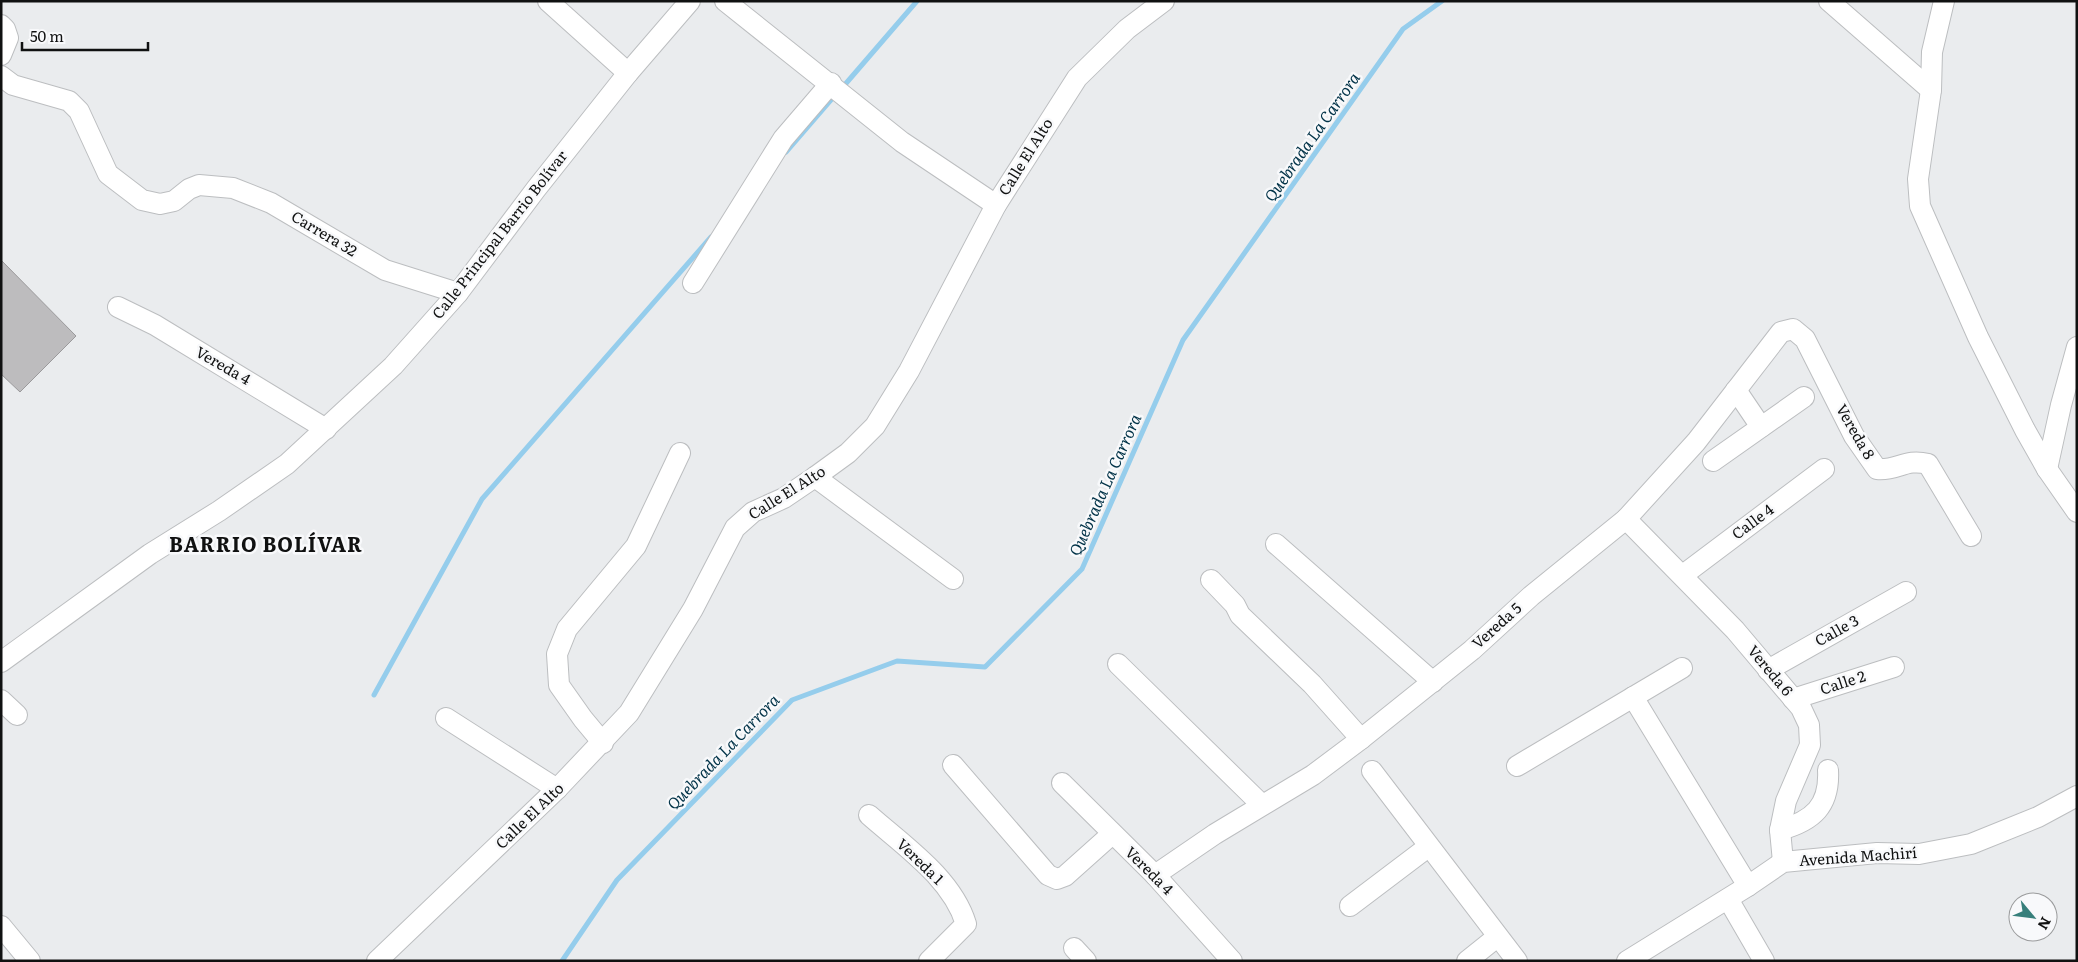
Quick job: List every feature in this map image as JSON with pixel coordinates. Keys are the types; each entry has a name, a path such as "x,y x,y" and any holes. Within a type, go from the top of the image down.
{"street":[{"path":"548,1 628,73"},
{"name":"Calle Principal Barrio Bolívar","path":"1,662 150,554 219,511 287,464 393,366 458,293 536,189 628,73 690,1"},
{"path":"725,1 902,142 996,205"},
{"name":"Calle El Alto","path":"377,961 557,790 629,713 693,608 735,528 753,512 784,498 816,477 848,453 875,426 909,371 996,205 1077,78 1127,29 1164,1"},
{"path":"1829,1 1931,90"},
{"path":"1944,1 1932,52 1931,90 1918,179 1920,206 1978,337 2047,469 2077,512"},
{"path":"1,25 5,28 8,38 1,55"},
{"name":"Carrera 32","path":"1,76 13,85 68,101 79,111 108,174 142,200 160,204 174,201 189,189 199,185 233,188 271,202 386,270 458,293"},
{"path":"694,283 783,139 830,83"},
{"name":"Vereda 4","path":"118,307 155,325 326,429"},
{"name":"Vereda 5","path":"1156,875 1215,834 1313,775 1361,739 1433,682 1531,596 1626,519 1696,442 1781,332 1793,329"},
{"name":"Vereda 8","path":"1793,329 1805,339 1854,436 1877,469 1889,470 1914,460 1928,464 1971,536"},
{"path":"2047,469 2077,347"},
{"path":"1736,390 1761,427"},
{"path":"1713,461 1804,397"},
{"path":"603,743 559,685 557,654 567,629 636,546 680,453"},
{"name":"Calle 4","path":"1683,575 1824,469"},
{"path":"816,477 954,579"},
{"name":"Vereda 6","path":"1626,519 1683,575 1801,708 1809,726 1810,746 1786,801 1780,830 1783,862"},
{"path":"1276,544 1433,682"},
{"path":"1211,580 1235,605 1240,615 1312,684 1361,739"},
{"name":"Calle 3","path":"1768,670 1906,592"},
{"path":"1118,664 1262,805"},
{"name":"Calle 2","path":"1793,699 1894,667"},
{"path":"1517,766 1682,668"},
{"path":"1633,697 1748,886"},
{"path":"1,700 17,715"},
{"path":"446,718 557,790"},
{"path":"953,765 1048,875 1057,879 1065,876 1112,834"},
{"path":"1780,830 1810,819 1822,807 1829,785 1828,770"},
{"path":"1372,771 1428,847 1517,961"},
{"name":"Vereda 4","path":"1062,783 1156,875 1232,961"},
{"name":"Avenida Machirí","path":"1627,961 1728,899 1783,862 1877,854 1919,854 1962,846 2003,833 2077,796"},
{"name":"Vereda 1","path":"869,815 944,883 961,908 966,924 929,961"},
{"path":"1350,906 1428,847"},
{"path":"1728,899 1764,961"},
{"path":"3,932 30,961"},
{"path":"1466,961 1497,937"}],"building":[{"path":"1,260 76,336 20,392 1,374"}],"waterway":[{"path":"842,88 917,1"},
{"name":"Quebrada La Carrora","path":"562,961 617,880 792,700 897,661 985,667 1082,569 1183,340 1403,29 1442,1"},
{"path":"786,152 836,94"},
{"path":"374,695 482,499 711,237"}],"district":[{"name":"BARRIO BOLÍVAR","path":"266,545"}]}
